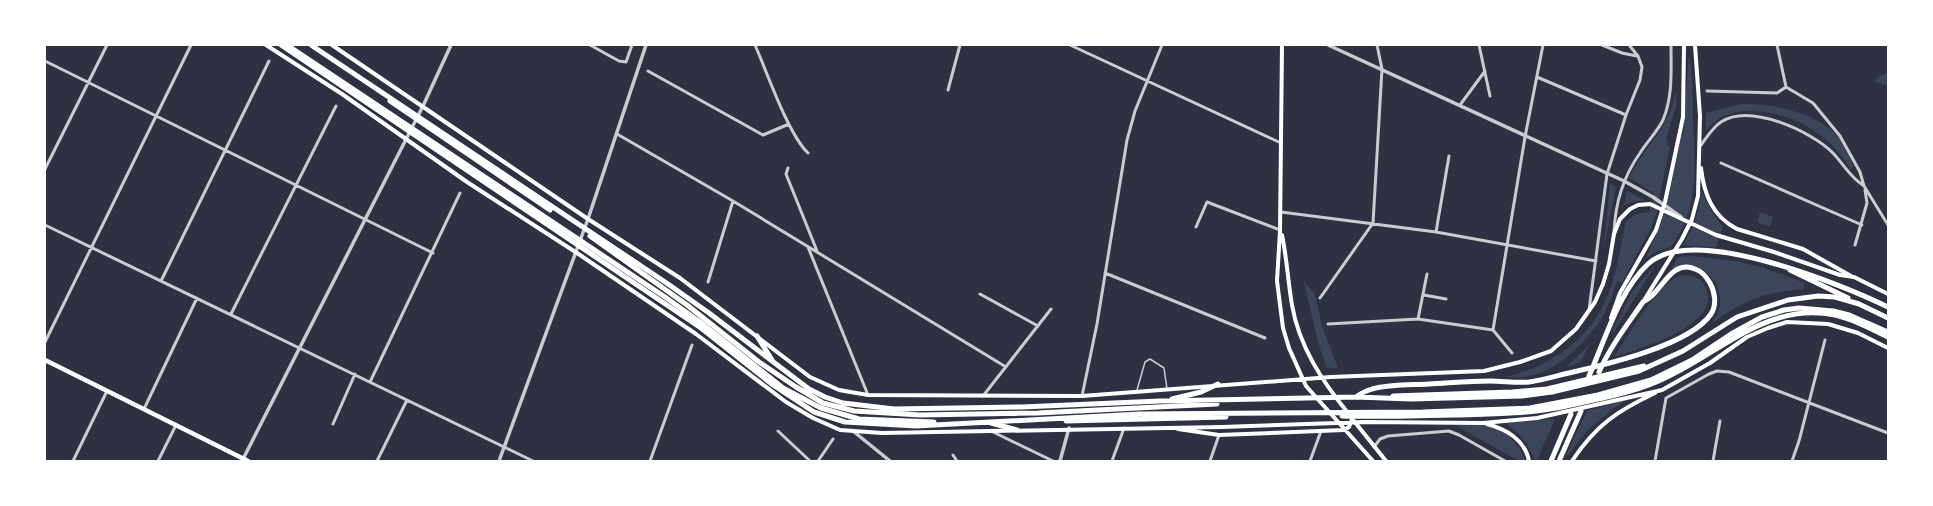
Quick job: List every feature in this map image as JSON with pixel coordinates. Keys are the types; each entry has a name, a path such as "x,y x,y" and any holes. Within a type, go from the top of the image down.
{"highway":[{"path":"276,45 292,49"},
{"path":"281,45 701,328 773,385 814,412 845,422 916,426 1140,414 1400,412 1530,408 1598,395 1651,380 1692,360 1731,334 1762,317 1784,310 1799,308 1833,311 1856,317 1888,332"},
{"path":"287,45 586,244 700,322 783,388 821,408 859,419 991,423 1305,416 1365,419 1529,412 1636,390 1668,378 1746,330 1780,318 1802,314 1825,314 1840,316 1888,337"},
{"path":"311,45 710,313 808,389 825,397 861,406 894,409 1022,407 1160,401 1346,398 1411,399 1538,395 1639,371 1683,351 1737,317 1777,302 1818,296 1842,298 1859,304"},
{"path":"316,45 398,107 588,235 688,305 758,362 823,403 854,411 920,415 1038,414 1174,407 1290,398 1528,392 1566,385 1648,365 1690,345 1743,311 1786,298 1808,297 1839,301 1856,305 1888,319"},
{"path":"1589,376 1626,294 1648,264 1665,254 1685,250 1720,253 1768,262 1830,281 1888,307"},
{"path":"1768,262 1807,277 1888,319"},
{"path":"1356,398 1368,390 1389,386 1489,381 1529,382 1567,373 1615,362 1650,350 1687,333 1709,316 1715,301 1713,291 1707,278 1697,270 1686,266 1674,271 1651,298 1642,302 1611,348 1599,372"},
{"path":"757,336 775,364"},
{"path":"1160,401 1201,392 1218,384"},
{"path":"1558,461 1581,411"},
{"path":"1551,461 1571,414"},
{"path":"991,423 1017,430"}],"main road":[{"path":"266,45 342,94 467,182 576,252 696,334 786,402 813,418 840,430 882,433 990,431 1069,428 1315,424 1365,419 1483,423 1548,417 1662,390"},
{"path":"332,45 588,219 680,278 810,377 839,390 868,395 1082,396 1218,384 1331,377 1484,371 1520,362 1551,351 1576,330 1588,313 1603,284 1609,264 1617,223 1625,212 1638,206 1650,204 1726,239 1774,252 1840,275 1854,277"},
{"path":"1282,45 1281,212 1277,281 1279,310 1289,348 1306,386 1373,461"},
{"path":"1608,331 1616,301 1656,230 1665,202 1683,117 1684,45"},
{"path":"1642,302 1679,245 1692,219 1698,196 1701,145 1700,94 1695,45"},
{"path":"1700,157 1703,184 1708,199 1714,210 1727,224 1737,229 1803,248 1854,277 1888,294"},
{"path":"1280,231 1287,259 1292,306 1305,345 1325,385 1386,461"},
{"path":"1572,461 1585,442 1606,420 1626,407 1662,390 1710,364 1747,337 1768,328 1787,322 1815,322 1842,327 1888,348"},
{"path":"45,360 243,460 248,461"},
{"path":"1164,427 1219,434 1321,431 1344,430 1349,427 1352,419"},
{"path":"1483,423 1502,429 1516,438 1525,449 1529,461"}],"street":[{"path":"45,169 107,45"},
{"path":"45,342 191,45"},
{"path":"243,460 423,106 452,45"},
{"path":"590,45 619,61 626,62 632,45"},
{"path":"500,461 588,219 646,45"},
{"path":"755,45 789,124 802,147 808,152"},
{"path":"948,90 960,45"},
{"path":"1070,45 1281,143"},
{"path":"1082,396 1097,324 1127,140 1135,111 1162,45"},
{"path":"1328,45 1624,181 1653,197 1682,218"},
{"path":"1320,298 1373,223 1382,69 1377,45"},
{"path":"1479,45 1490,96"},
{"path":"1493,330 1543,45"},
{"path":"1602,45 1638,56"},
{"path":"1588,313 1607,174 1626,115 1640,80 1642,67 1638,56 1629,45"},
{"path":"1614,234 1614,215 1624,181 1638,155 1662,121 1671,96 1671,45"},
{"path":"1777,45 1786,87 1813,103 1828,119 1840,136 1860,172 1867,203 1862,225 1855,245"},
{"path":"45,61 433,253"},
{"path":"161,281 269,61"},
{"path":"648,71 763,135 789,124"},
{"path":"1460,105 1485,71"},
{"path":"1537,77 1626,115"},
{"path":"1707,91 1777,93 1786,87"},
{"path":"231,314 336,106"},
{"path":"1701,145 1722,121 1740,117 1770,118 1802,131 1820,142 1834,154 1848,174 1864,186 1888,224"},
{"path":"617,134 734,201 1006,366"},
{"path":"1436,232 1449,156"},
{"path":"1721,163 1862,225"},
{"path":"788,168 786,174 818,252"},
{"path":"370,382 433,253 460,193"},
{"path":"708,282 734,201"},
{"path":"1196,227 1207,202 1280,231"},
{"path":"1281,212 1436,232 1596,261"},
{"path":"45,224 533,461"},
{"path":"808,247 868,395"},
{"path":"1105,273 1265,338"},
{"path":"1418,319 1427,274"},
{"path":"980,294 1038,326"},
{"path":"1424,295 1446,299"},
{"path":"144,409 197,298"},
{"path":"983,396 1051,309"},
{"path":"1328,324 1418,319 1493,330 1512,353"},
{"path":"1792,461 1799,441 1808,401 1825,340"},
{"path":"650,461 692,345"},
{"path":"1655,461 1666,398 1709,374 1724,371 1808,401 1888,433"},
{"path":"333,424 355,374"},
{"path":"73,461 107,391"},
{"path":"377,461 407,400"},
{"path":"1713,461 1720,421"},
{"path":"158,461 176,425"},
{"path":"1060,461 1069,428"},
{"path":"1112,461 1124,428"},
{"path":"853,431 890,461"},
{"path":"990,431 1053,461"},
{"path":"1310,461 1321,431"},
{"path":"1374,447 1380,439 1388,436 1445,431 1459,435 1505,461"},
{"path":"778,432 810,461"},
{"path":"1210,461 1219,434"},
{"path":"818,461 833,439"},
{"path":"953,455 957,461"}],"lane":[{"path":"1137,391 1147,359 1150,359 1164,368 1168,388"}],"shaded area":[{"path":"1689,53 1692,86 1695,168 1691,201 1681,231 1672,245 1656,252 1646,259 1660,224 1681,136 1683,136"},
{"path":"1888,73 1888,86 1875,82 1877,77"},
{"path":"1676,89 1676,107 1666,139 1668,141 1667,145 1670,146 1656,215 1650,230 1622,283 1617,281 1603,316 1580,346 1559,363 1536,374 1522,377 1506,377 1539,366 1567,349 1591,326 1600,311 1608,295 1614,277 1626,221 1636,214 1649,212 1654,193 1629,178 1669,115"},
{"path":"1742,104 1767,105 1794,111 1819,122 1830,129 1838,137 1854,167 1850,169 1833,146 1810,128 1785,117 1770,113 1755,111 1727,115 1715,121 1706,131 1706,113"},
{"path":"1610,184 1616,187 1603,252"},
{"path":"1701,189 1710,209 1723,227 1716,247 1683,245 1696,218"},
{"path":"1627,191 1645,200 1629,203 1624,206"},
{"path":"1760,212 1773,217 1770,227 1757,222"},
{"path":"1690,256 1736,261 1764,268 1805,283 1804,289 1790,290 1754,299 1732,310 1710,325 1717,315 1720,304 1716,284 1710,276 1702,270 1692,266 1682,266 1671,269 1678,257"},
{"path":"1656,264 1614,332 1612,331 1633,290"},
{"path":"1681,275 1696,277 1704,284 1708,302 1702,314 1675,334 1658,342 1614,357 1644,311 1663,288 1672,280"},
{"path":"1304,283 1314,292 1323,329 1338,368 1327,368 1319,346"},
{"path":"1589,345 1581,362 1566,367"},
{"path":"1631,398 1614,408 1589,429 1563,461 1587,411"},
{"path":"1555,419 1537,461 1535,461 1530,449 1523,439 1504,422"},
{"path":"1484,424 1510,437 1523,454 1525,461 1519,461 1455,425"}]}
